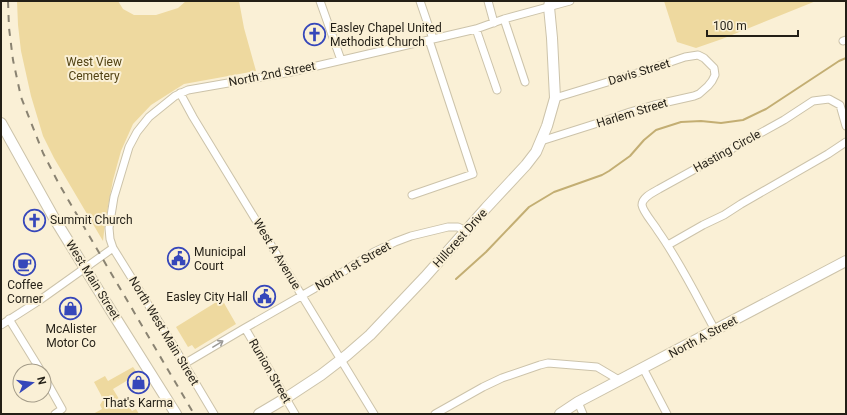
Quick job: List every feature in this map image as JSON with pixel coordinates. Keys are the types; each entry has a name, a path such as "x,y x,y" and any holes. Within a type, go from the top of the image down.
{"main road":[{"name":"Hillcrest Drive","path":"259,414 321,375 370,335 425,277 536,152 552,112 555,98 549,4"},
{"name":"West Main Street","path":"1,123 54,218 176,414"},
{"name":"North A Street","path":"560,414 578,402 619,380 846,261"}],"street":[{"path":"320,1 342,60"},
{"path":"412,195 473,174 420,1"},
{"path":"488,1 494,23"},
{"name":"North 2nd Street","path":"113,248 109,228 114,197 129,147 137,132 148,117 175,96 188,90 291,72 476,29 549,4 570,1"},
{"path":"504,19 524,82"},
{"path":"476,29 497,90"},
{"name":"Davis Street","path":"555,98 685,57 698,55 704,58 714,68 715,75"},
{"name":"Harlem Street","path":"541,141 630,112 694,96 699,94 708,86 715,75"},
{"name":"West A Avenue","path":"180,94 374,414"},
{"name":"Hasting Circle","path":"715,330 668,245 647,215 642,206 642,201 646,197 777,124 813,101 829,99 840,105 846,126"},
{"path":"668,245 724,215 846,142"},
{"name":"North 1st Street","path":"184,364 374,252 395,242 411,236 448,227 458,227 466,231"},
{"path":"1,325 40,300 113,248"},
{"name":"North West Main Street","path":"113,248 214,414"},
{"path":"9,319 36,363"},
{"name":"Runion Street","path":"244,328 295,414"},
{"path":"435,414 502,378 548,363 597,367 619,380"},
{"path":"643,368 667,414"},
{"path":"52,391 62,409 55,414"},
{"path":"578,402 584,414"}],"green space":[{"name":"West View Cemetery","path":"17,1 118,1 123,9 134,15 156,15 178,8 186,1 239,1 244,28 256,71 184,84 151,105 133,124 121,151 113,180 103,241 54,158 43,136 31,96 21,51"},
{"path":"664,1 816,1 696,48 677,42"},
{"path":"218,301 220,305 224,303 236,324 195,349 192,345 188,347 176,327"},
{"path":"133,367 138,374 113,389 125,409 129,407 132,411 136,409 139,414 93,414 102,409 100,405 103,400 94,382 105,376 108,381"}],"waterway":[{"path":"456,279 486,252 529,207 554,192 602,175 609,171 630,156 644,140 656,130 681,122 701,121 721,123 743,120 766,109 839,61 846,58"}],"railway":[{"path":"8,1 9,28 13,60 21,97 43,153 59,184 194,414"}],"place":[{"name":"Easley Chapel United Methodist Church","path":"315,35"},
{"name":"Summit Church","path":"34,220"},
{"name":"Municipal Court","path":"179,259"},
{"name":"Coffee Corner","path":"25,264"},
{"name":"Easley City Hall","path":"264,297"},
{"name":"McAlister Motor Co","path":"71,308"},
{"name":"That's Karma","path":"138,382"}]}
